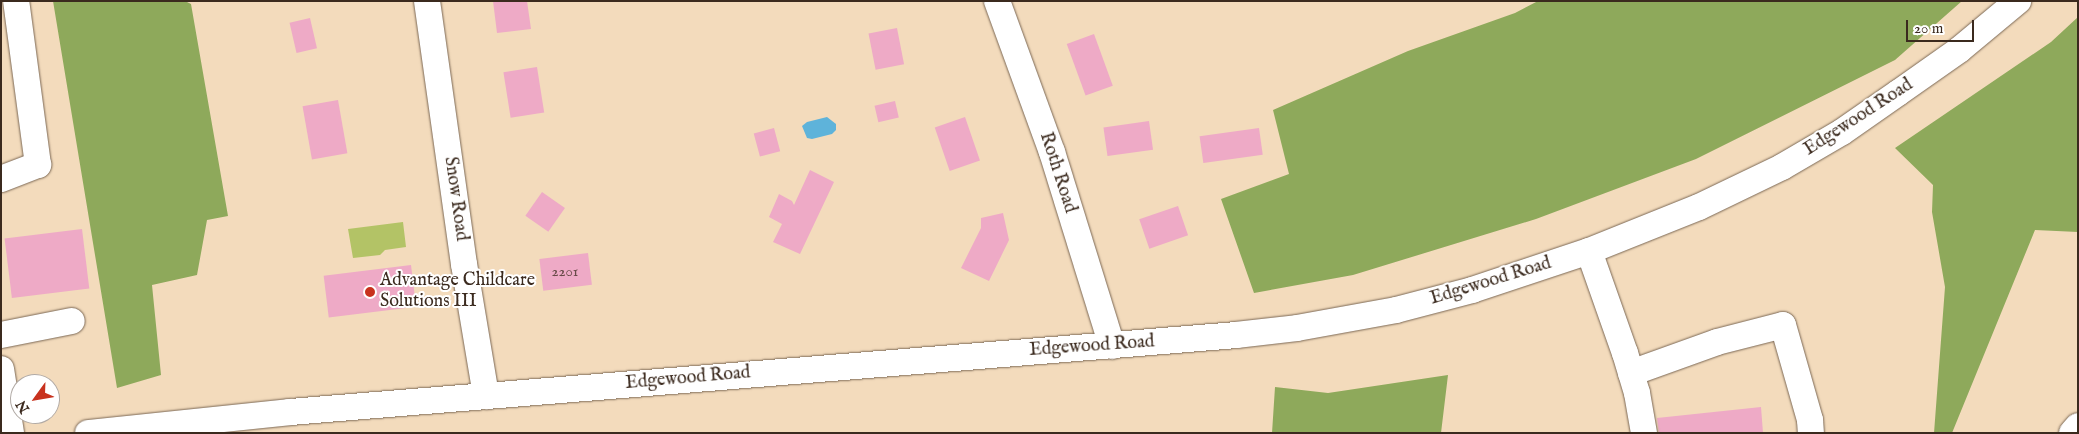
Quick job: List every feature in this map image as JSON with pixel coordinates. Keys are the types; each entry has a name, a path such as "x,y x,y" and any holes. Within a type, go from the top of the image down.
{"street":[{"path":"1,179 38,165 16,1"},
{"name":"Snow Road","path":"427,1 464,264 486,396"},
{"name":"Roth Road","path":"997,1 1052,152 1112,346"},
{"name":"Edgewood Road","path":"93,432 486,396 1112,346 1297,328 1396,310 1472,290 1589,251 1699,207 1782,167 1842,132 1898,94 1959,50 2018,1"},
{"path":"1589,251 1631,373 1644,433"},
{"path":"1,336 72,321"},
{"path":"1631,373 1717,342 1782,325 1810,420 1810,433"},
{"path":"1,369 11,433"},
{"path":"2072,433 2078,426"}],"green space":[{"path":"53,1 185,1 191,4 228,216 207,220 197,275 152,285 161,375 117,388"},
{"path":"1538,1 1962,1 1895,60 1696,159 1536,219 1353,275 1254,293 1221,199 1289,174 1273,110 1408,51 1515,13"},
{"path":"2078,17 2078,232 2035,230 1952,433 1934,433 1945,287 1932,212 1933,185 1895,148 2051,42"},
{"path":"403,222 406,247 385,250 380,255 353,258 348,229"},
{"path":"1448,375 1441,433 1272,433 1275,387 1328,393"}],"water":[{"path":"827,117 836,124 836,130 832,134 812,139 807,138 802,126 807,122"}],"building":[{"path":"493,1 527,1 531,29 497,33"},
{"path":"310,18 317,48 297,53 290,23"},
{"path":"897,28 904,64 876,70 869,34"},
{"path":"1094,34 1113,86 1086,96 1067,44"},
{"path":"537,67 544,112 511,118 503,72"},
{"path":"338,100 347,153 312,159 303,106"},
{"path":"895,101 899,118 878,122 875,106"},
{"path":"965,117 980,160 950,171 935,127"},
{"path":"1149,121 1153,150 1107,156 1103,127"},
{"path":"774,128 780,151 760,157 754,133"},
{"path":"1259,128 1263,155 1203,163 1200,136"},
{"path":"810,170 834,182 800,254 773,242 782,224 769,217 779,194 792,201 794,205"},
{"path":"542,192 565,208 548,232 525,216"},
{"path":"1178,206 1188,235 1149,249 1139,219"},
{"path":"1003,213 1009,240 989,281 961,268 981,228 981,218"},
{"path":"82,229 89,289 12,298 5,239"},
{"path":"588,253 592,285 543,291 539,259"},
{"name":"Advantage Childcare Solutions III","path":"411,265 416,307 329,317 324,276"},
{"path":"1761,407 1763,433 1659,433 1657,418"}],"place":[{"name":"Advantage Childcare Solutions III","path":"370,292"}]}
